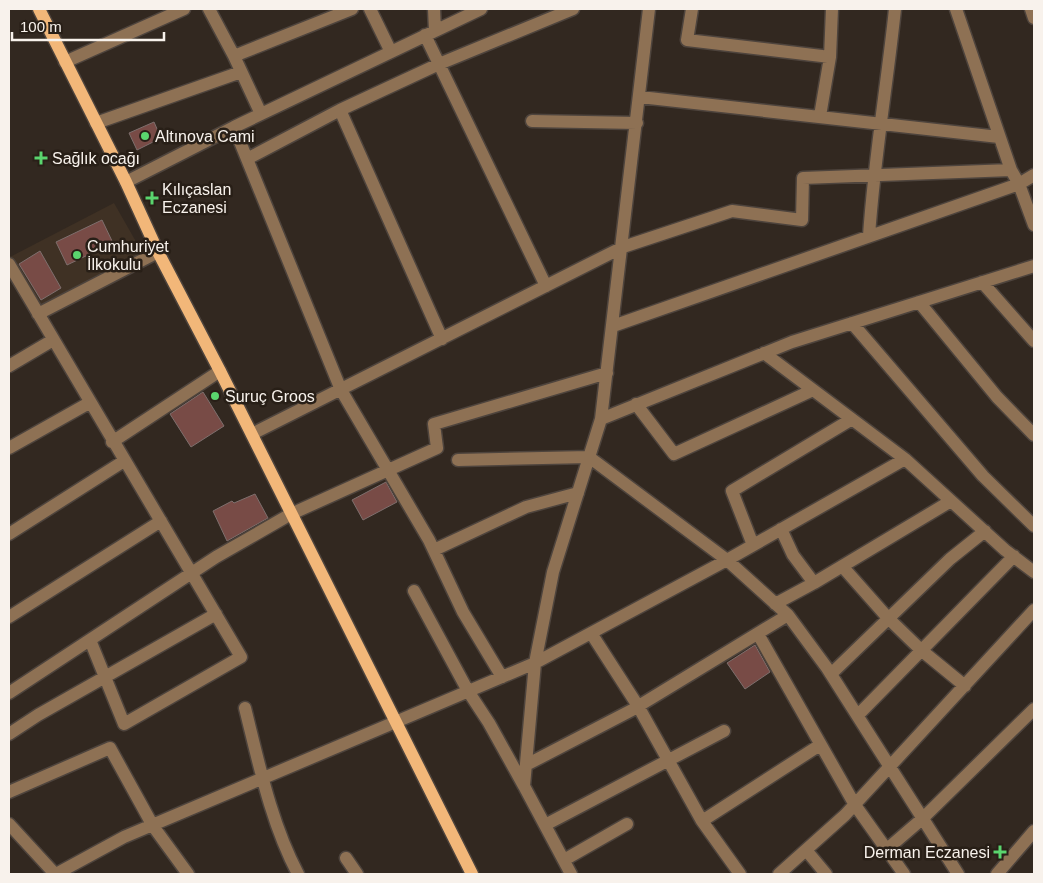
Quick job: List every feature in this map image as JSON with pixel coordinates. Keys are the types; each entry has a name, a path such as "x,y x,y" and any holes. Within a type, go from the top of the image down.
{"main road":[{"path":"38,9 126,182 158,252 252,434 472,874"}],"street":[{"path":"65,62 184,9"},
{"path":"209,9 234,56 261,114"},
{"path":"234,56 352,9"},
{"path":"370,9 391,52"},
{"path":"434,9 430,33 440,64 546,286"},
{"path":"126,182 234,127 481,9"},
{"path":"247,159 340,110 440,64 573,9"},
{"path":"524,786 535,663 553,572 601,419 623,247 649,9"},
{"path":"692,9 688,40 830,57"},
{"path":"820,116 830,57 832,9"},
{"path":"869,236 873,175 882,123 895,9"},
{"path":"956,9 1010,170 1020,184 1034,225"},
{"path":"1031,9 1034,18"},
{"path":"96,123 241,72"},
{"path":"640,97 1000,137"},
{"path":"340,110 442,339"},
{"path":"532,121 637,123"},
{"path":"234,127 341,390 434,550 463,612 502,677"},
{"path":"252,434 623,247 732,211 802,220 803,178 1010,170"},
{"path":"613,326 1020,184 1034,175"},
{"path":"38,314 158,252"},
{"path":"601,419 764,353 852,323 1034,266"},
{"path":"10,270 38,314 112,442 193,573 241,657 124,724 90,640"},
{"path":"982,282 1034,341"},
{"path":"919,302 998,397 1034,435"},
{"path":"852,323 983,476 1034,526"},
{"path":"9,366 52,340"},
{"path":"764,353 905,459 1034,572"},
{"path":"112,442 220,371"},
{"path":"9,693 193,573 291,514 437,448 434,424 579,380 607,374"},
{"path":"636,404 674,454 813,390"},
{"path":"9,448 89,403"},
{"path":"753,545 732,491 852,419"},
{"path":"458,460 589,457 727,560 788,615 858,715 958,874"},
{"path":"9,824 56,874 124,837 535,663 727,560 905,459"},
{"path":"9,534 124,461"},
{"path":"434,550 526,507 578,493"},
{"path":"775,604 814,583 951,501"},
{"path":"9,616 161,521"},
{"path":"781,529 794,555 814,583"},
{"path":"831,674 950,559 985,531"},
{"path":"858,715 1014,556"},
{"path":"842,566 888,618 921,650 965,686"},
{"path":"414,591 468,691 489,723 524,786 571,874"},
{"path":"779,874 855,805 1034,610"},
{"path":"9,734 38,715 216,614"},
{"path":"526,765 638,706 788,615"},
{"path":"591,633 638,706 702,821 740,874"},
{"path":"758,634 855,805 904,874"},
{"path":"245,708 262,779 290,858 298,874"},
{"path":"886,850 922,819 1034,709"},
{"path":"545,825 724,731"},
{"path":"702,821 820,745"},
{"path":"9,792 110,748 152,826 188,874"},
{"path":"564,860 627,824"},
{"path":"997,874 1034,831"},
{"path":"806,850 826,874"},
{"path":"346,858 357,874"}],"shaded area":[{"name":"Cumhuriyet İlkokulu","path":"114,203 143,254 41,308 10,257"}],"building":[{"name":"Altınova Cami","path":"154,122 161,138 137,150 129,133"},
{"path":"102,220 113,243 67,265 56,242"},
{"path":"40,251 61,288 41,300 19,264"},
{"path":"203,392 224,426 191,447 170,414"},
{"path":"386,482 397,502 363,520 352,500"},
{"path":"255,494 268,518 227,541 213,511 232,501 234,503"},
{"path":"755,645 770,672 745,689 727,663"}],"place":[{"name":"Altınova Cami","path":"145,136"},
{"name":"Sağlık ocağı","path":"41,158"},
{"name":"Kılıçaslan Eczanesi","path":"152,198"},
{"name":"Cumhuriyet İlkokulu","path":"77,255"},
{"name":"Suruç Groos","path":"215,396"},
{"name":"Derman Eczanesi","path":"1000,852"}]}
